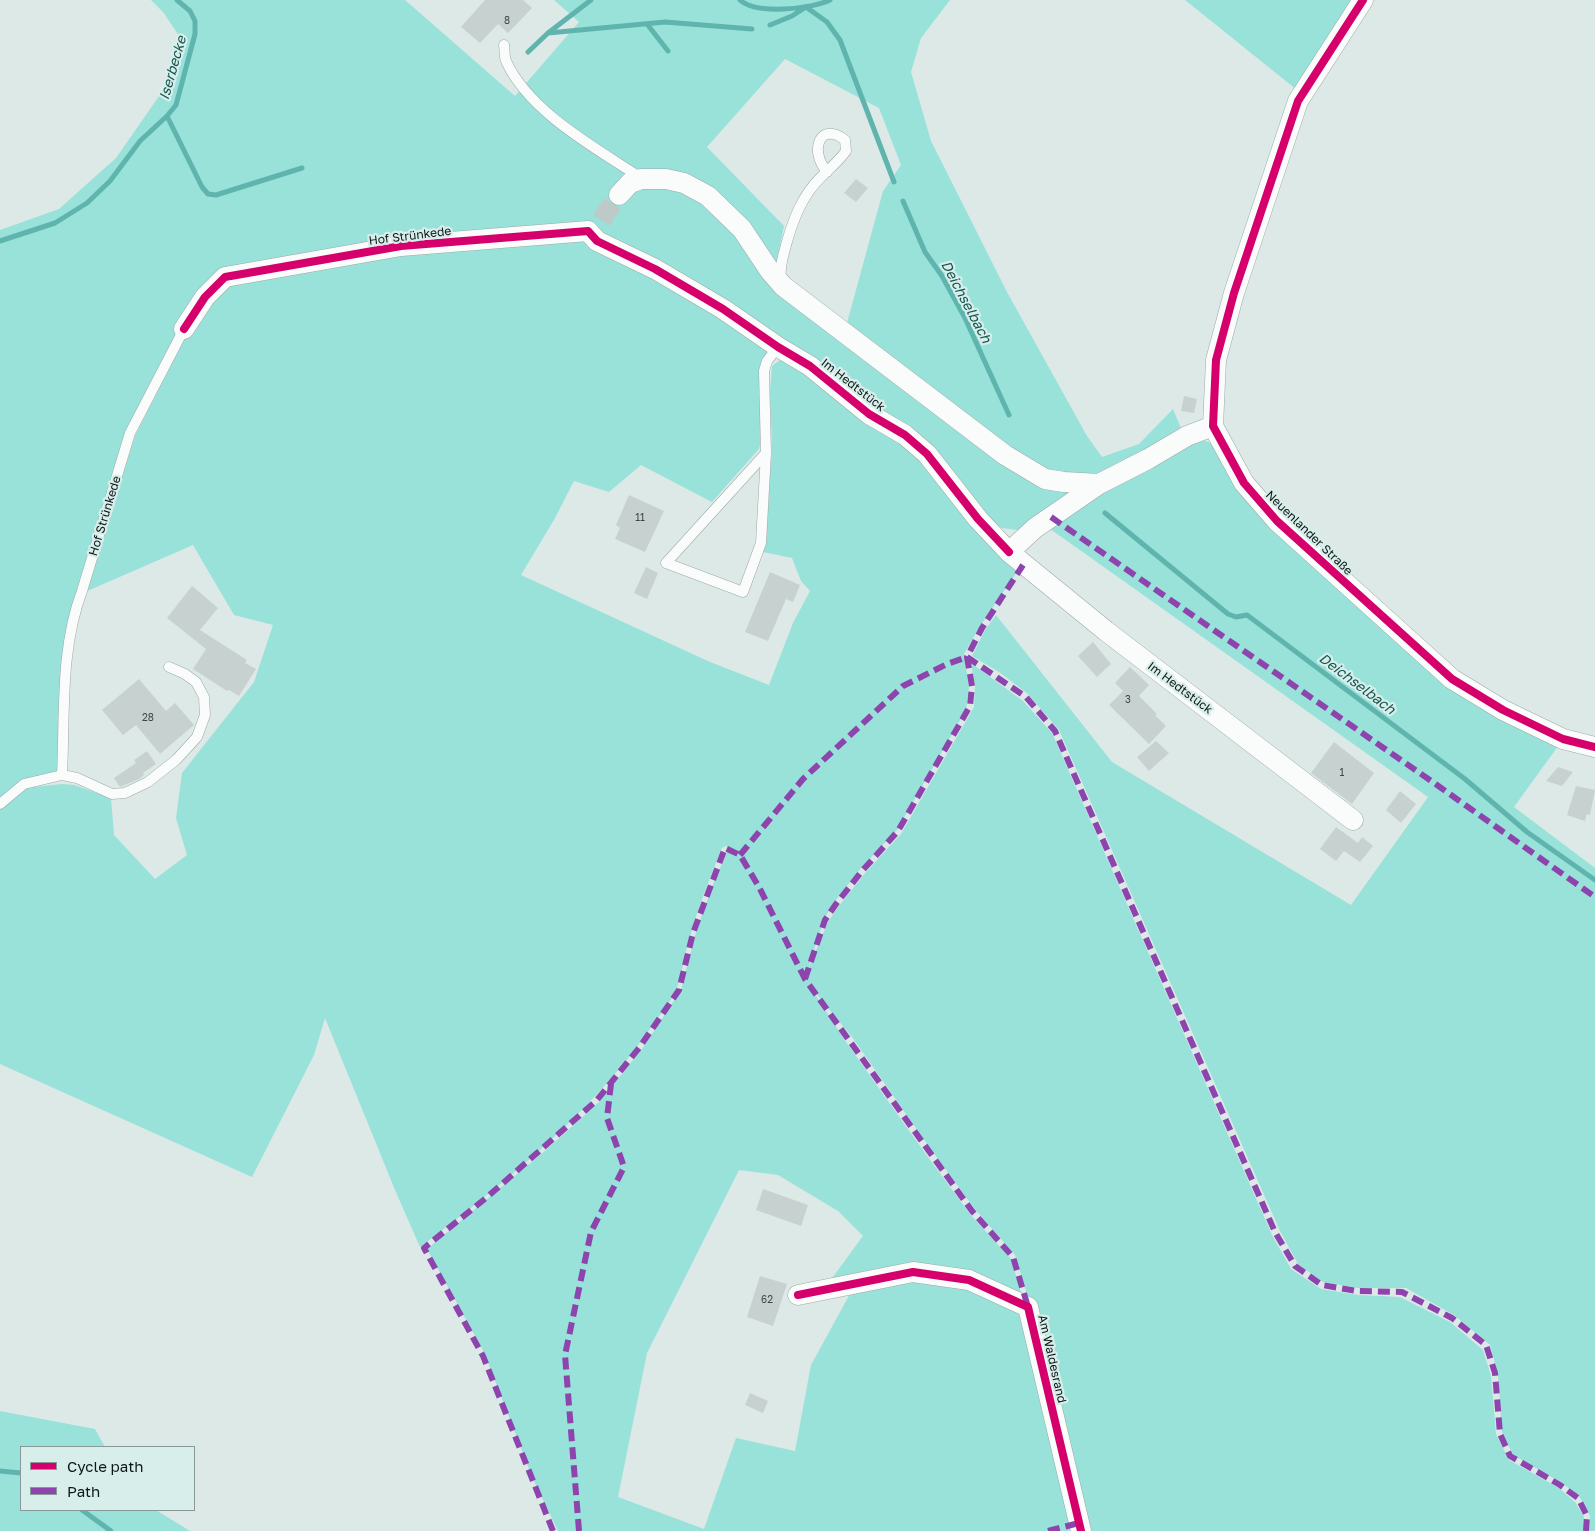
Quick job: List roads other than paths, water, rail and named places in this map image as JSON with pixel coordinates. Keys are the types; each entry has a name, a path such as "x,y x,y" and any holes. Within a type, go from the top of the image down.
{"street":[{"path":"1009,552 1035,528 1099,484 1148,459 1187,436 1213,426 1216,360 1234,293 1298,101 1363,0"},
{"path":"619,195 630,183 641,179 666,178 684,183 708,196 742,229 770,271 783,286 1005,455 1045,479 1099,484"},
{"name":"Hof Strünkede","path":"184,329 205,297 225,277 401,246 595,225 597,241 655,269"},
{"name":"Im Hedtstück","path":"655,269 723,309 778,347 810,366 869,414 905,435 928,454 978,519 1009,552 1106,632 1353,820"},
{"name":"Neuenlander Straße","path":"1213,426 1244,483 1277,520 1452,680 1503,710 1563,739 1595,747"},
{"name":"Am Waldesrand","path":"798,1295 913,1272 969,1280 1028,1307 1081,1531"}],"lane":[{"path":"504,46 505,59 521,86 543,109 563,126 641,179"},
{"path":"783,286 780,276 781,262 791,226 802,200 827,172"},
{"name":"Hof Strünkede","path":"62,775 66,654 74,612 130,433 184,329"},
{"path":"766,453 666,563 742,592 761,543 766,453 764,371 767,361 778,347"},
{"path":"0,804 24,784 62,775 77,778 112,794 125,793 148,782 176,760 197,736 205,715 204,697 196,682 185,674 169,667"}],"waterway":[{"name":"Iserbecke","path":"167,116 176,105 195,34 195,21 190,11 177,0"},
{"path":"528,52 548,33 591,0"},
{"path":"740,0 758,8 771,9 798,8 830,0"},
{"name":"Deichselbach","path":"770,25 792,16 806,7 827,22 840,40 894,182"},
{"path":"548,33 665,22 752,29"},
{"path":"647,24 668,51"},
{"path":"0,241 55,223 87,203 110,181 140,141 167,116 202,187 208,194 216,195 302,168"},
{"name":"Deichselbach","path":"903,201 925,252 942,276 965,318 1009,415"},
{"name":"Deichselbach","path":"1105,513 1228,614 1236,617 1247,615 1465,779 1527,832 1595,880"},
{"path":"0,1471 20,1473"},
{"path":"83,1511 111,1531"}],"tunnel":[{"path":"601,220 619,195"}]}
